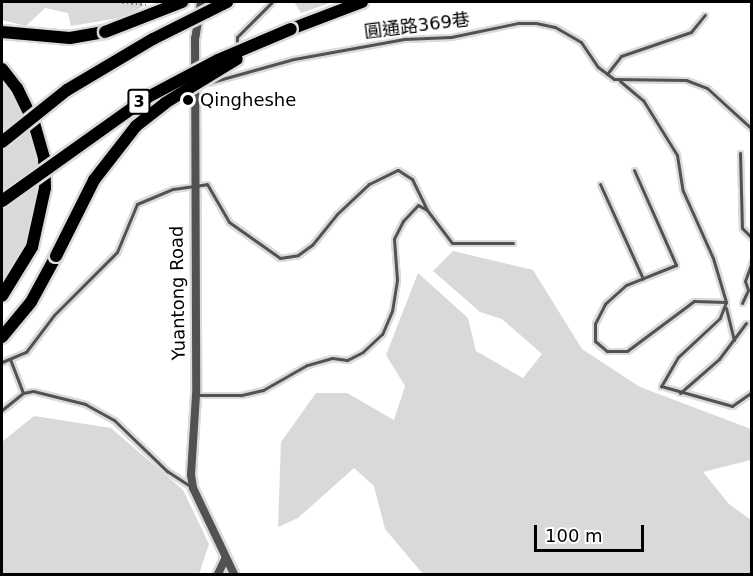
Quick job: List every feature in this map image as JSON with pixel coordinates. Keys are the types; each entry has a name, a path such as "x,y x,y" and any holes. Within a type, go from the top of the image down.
{"highway":[{"path":"2,33 70,38 105,32 182,2"},
{"path":"2,142 92,75 227,2"},
{"name":"3","path":"2,201 148,97 218,60 362,2"},
{"path":"2,337 31,302 94,180 136,126 198,81 291,29"},
{"path":"2,69 17,88 34,123 44,158 45,188 32,248 2,296"}],"street":[{"name":"Yuantong Road","path":"201,2 195,38 193,186 196,395 193,488 234,574"},
{"path":"218,574 225,559"}],"lane":[{"path":"237,73 237,37 272,2"},
{"path":"607,74 621,57 691,32 705,15"},
{"name":"圓通路369巷","path":"195,87 237,73 393,40 451,37 519,23 555,27 581,42 598,67 643,100 677,155 683,191 713,258 734,340"},
{"path":"620,81 636,78 686,80 722,99 731,113 752,129"},
{"path":"740,153 742,228 752,238"},
{"path":"2,362 26,352 54,315 117,252 137,204 193,186 207,184 229,222 280,258 298,255 312,245 337,214 369,184 398,170 412,179 427,210 452,243 513,243"},
{"path":"634,170 676,265 626,285 605,303 595,324 596,340 607,351 627,351 694,301 726,302"},
{"path":"600,184 643,279"},
{"path":"196,395 241,394 263,390 307,365 332,358 347,360 363,352 382,334 392,311 397,280 394,239 403,221 418,205 427,210"},
{"path":"742,303 748,290 744,281 752,262"},
{"path":"726,308 720,318 678,357 661,386 732,406 752,392"},
{"path":"680,393 719,359 746,323"},
{"path":"10,359 23,393"},
{"path":"2,410 23,393 48,392 101,411 193,488"}],"path":[{"path":"96,2 108,2"}],"shaded area":[{"path":"2,2 141,2 144,6 124,17 71,26 68,13 45,8 26,26 2,20"},
{"path":"294,2 333,2 301,13"},
{"path":"2,77 12,89 34,136 42,174 28,246 2,288"},
{"path":"453,251 533,270 582,349 640,387 751,429 751,460 703,472 729,504 751,520 751,574 423,574 385,529 374,486 354,468 298,518 278,527 281,442 316,393 347,393 394,420 405,386 386,355 418,273 468,318 476,351 523,378 542,354 502,319 480,312 433,271"},
{"path":"34,416 111,428 183,490 209,544 199,574 2,574 2,442"}],"place":[{"name":"Qingheshe","path":"188,100"}]}
